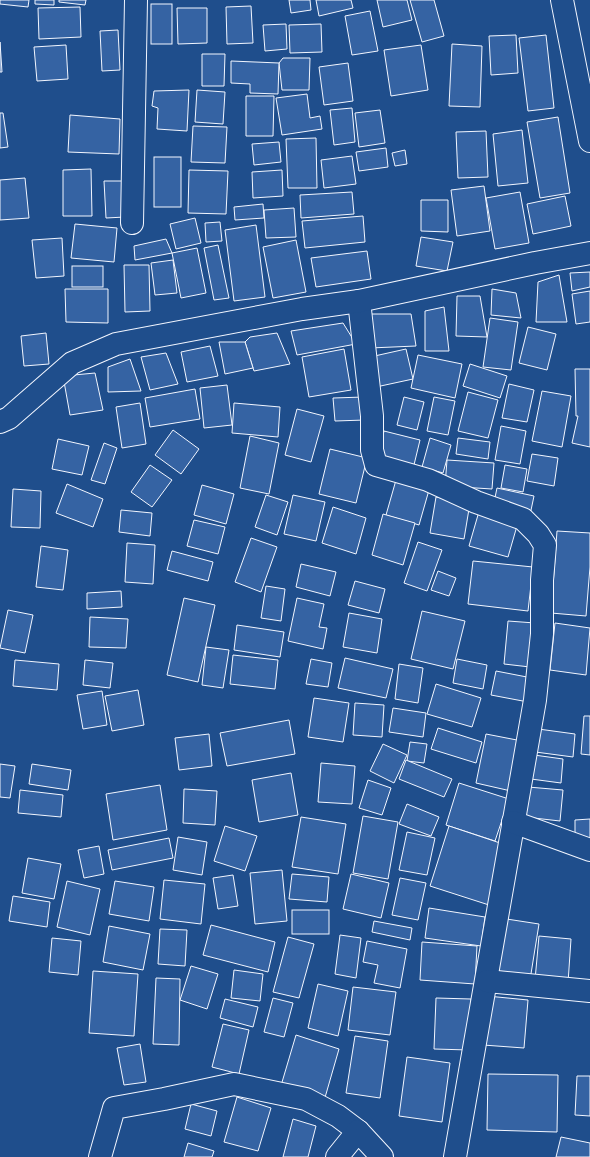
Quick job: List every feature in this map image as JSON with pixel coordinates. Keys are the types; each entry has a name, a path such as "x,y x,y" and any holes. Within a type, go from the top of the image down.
{"street":[{"path":"132,223 136,0"},
{"path":"562,0 590,141"},
{"path":"0,422 9,418 72,364 116,344 359,301 535,263 590,253"},
{"path":"359,301 371,409 372,450 376,465 428,480 476,502 523,519 538,534 545,545 542,580 542,634 535,700 456,1157"},
{"path":"513,822 590,850"},
{"path":"486,981 590,991"},
{"path":"100,1157 114,1108 234,1084 306,1099 338,1116 358,1132 382,1157"},
{"path":"337,1157 358,1132"}],"building":[{"path":"0,0 29,0 28,7 0,4"},
{"path":"35,0 54,0 54,5 35,4"},
{"path":"59,0 86,0 85,5 59,2"},
{"path":"289,0 310,0 311,10 291,13"},
{"path":"316,0 351,0 353,8 319,16"},
{"path":"377,0 407,0 412,20 383,27"},
{"path":"410,0 434,0 444,36 422,42"},
{"path":"151,4 172,4 172,44 151,44"},
{"path":"251,6 253,43 227,44 226,7"},
{"path":"80,7 81,37 39,39 38,8"},
{"path":"177,8 207,8 207,43 178,44"},
{"path":"370,11 378,51 352,55 345,16"},
{"path":"286,24 287,49 265,51 263,25"},
{"path":"321,24 322,52 290,53 289,25"},
{"path":"118,30 120,70 102,71 100,31"},
{"path":"516,35 518,73 491,75 489,36"},
{"path":"546,35 554,108 528,111 519,38"},
{"path":"0,42 2,72 0,72"},
{"path":"452,44 482,46 480,107 449,106"},
{"path":"66,45 68,79 37,81 34,47"},
{"path":"421,45 428,90 391,96 384,50"},
{"path":"202,54 225,54 224,86 202,86"},
{"path":"283,58 310,58 309,90 282,90 279,63"},
{"path":"231,61 279,63 278,94 250,93 250,84 231,83"},
{"path":"348,63 353,101 324,105 319,67"},
{"path":"189,90 187,131 157,129 158,108 152,106 154,91"},
{"path":"197,90 225,92 223,124 195,122"},
{"path":"307,94 310,118 320,116 322,129 282,135 276,98"},
{"path":"246,96 274,96 273,136 246,136"},
{"path":"352,108 355,142 334,145 330,110"},
{"path":"380,110 385,143 359,147 355,113"},
{"path":"0,113 3,113 8,147 0,148"},
{"path":"70,115 120,119 119,154 68,152"},
{"path":"558,117 570,193 540,198 527,122"},
{"path":"193,126 227,127 225,163 191,162"},
{"path":"522,130 528,183 498,186 493,134"},
{"path":"486,131 488,177 458,178 456,132"},
{"path":"316,138 317,188 288,188 286,139"},
{"path":"279,142 281,162 254,165 252,144"},
{"path":"386,148 388,167 359,171 356,152"},
{"path":"405,150 407,164 395,166 392,153"},
{"path":"352,156 356,184 324,188 321,160"},
{"path":"154,157 181,157 181,207 154,207"},
{"path":"91,169 92,216 63,216 63,170"},
{"path":"189,170 228,171 226,214 188,213"},
{"path":"282,170 283,196 253,198 252,172"},
{"path":"25,178 29,218 0,220 0,180"},
{"path":"104,181 123,181 125,217 106,218"},
{"path":"484,186 490,231 457,236 451,190"},
{"path":"352,192 354,214 301,218 300,195"},
{"path":"520,192 529,243 495,249 486,198"},
{"path":"565,196 571,226 533,234 527,204"},
{"path":"421,200 448,200 448,232 421,231"},
{"path":"263,204 264,218 235,220 234,207"},
{"path":"294,208 296,237 266,238 264,210"},
{"path":"363,216 365,242 305,248 302,221"},
{"path":"195,218 201,243 176,249 170,224"},
{"path":"220,222 222,241 206,242 205,223"},
{"path":"75,224 117,228 114,262 71,258"},
{"path":"256,225 265,297 234,301 225,230"},
{"path":"421,237 453,242 447,271 416,266"},
{"path":"62,238 64,276 36,278 32,240"},
{"path":"166,239 172,253 135,260 134,246"},
{"path":"296,240 306,292 273,298 263,247"},
{"path":"218,245 229,298 214,300 204,248"},
{"path":"197,248 206,293 181,298 172,253"},
{"path":"367,251 371,279 316,287 311,258"},
{"path":"173,260 177,293 155,295 151,263"},
{"path":"124,265 149,265 150,311 125,312"},
{"path":"72,266 103,266 103,287 72,287"},
{"path":"590,272 590,287 572,291 570,273"},
{"path":"559,275 567,322 536,322 538,282"},
{"path":"65,289 108,289 108,323 66,322"},
{"path":"492,289 516,293 521,318 491,315"},
{"path":"590,291 590,322 576,324 572,294"},
{"path":"457,296 480,296 487,337 456,336"},
{"path":"444,307 449,351 425,351 425,311"},
{"path":"370,314 411,314 416,346 370,348"},
{"path":"490,318 518,322 511,370 483,367"},
{"path":"343,323 356,344 297,355 291,331"},
{"path":"528,327 556,334 547,370 519,363"},
{"path":"46,333 49,364 24,366 21,336"},
{"path":"277,333 290,364 254,371 245,342 250,337"},
{"path":"219,342 245,342 253,368 225,374"},
{"path":"210,346 218,376 187,382 181,352"},
{"path":"344,349 351,390 309,397 302,357"},
{"path":"406,349 413,379 376,387 370,357"},
{"path":"166,353 178,384 150,390 141,357"},
{"path":"418,355 462,364 455,398 411,388"},
{"path":"130,359 141,391 108,392 108,367"},
{"path":"470,364 507,376 500,398 463,386"},
{"path":"575,369 590,369 590,447 572,443 578,416 576,416"},
{"path":"95,373 103,410 70,415 63,376"},
{"path":"509,384 534,390 527,422 502,418"},
{"path":"227,385 232,425 204,428 200,388"},
{"path":"195,389 200,419 150,427 145,398"},
{"path":"542,391 571,396 562,447 532,441"},
{"path":"468,392 498,400 488,438 458,431"},
{"path":"364,397 365,420 335,421 333,398"},
{"path":"404,397 424,402 417,430 397,425"},
{"path":"434,397 455,401 448,435 427,431"},
{"path":"140,403 146,444 122,448 116,407"},
{"path":"234,403 280,407 278,437 232,433"},
{"path":"297,409 324,416 311,462 285,455"},
{"path":"501,426 526,431 520,464 495,460"},
{"path":"173,430 199,449 181,474 155,455"},
{"path":"384,431 420,440 413,469 377,460"},
{"path":"250,436 279,443 269,494 240,488"},
{"path":"430,438 451,445 443,473 422,467"},
{"path":"458,438 490,442 488,459 456,454"},
{"path":"58,439 89,446 82,475 52,469"},
{"path":"104,443 117,448 105,484 91,480"},
{"path":"330,449 367,458 356,503 319,494"},
{"path":"532,454 558,458 554,486 527,481"},
{"path":"447,460 494,463 492,489 445,486"},
{"path":"150,465 172,480 152,507 131,492"},
{"path":"505,465 527,469 523,492 501,488"},
{"path":"396,480 429,490 419,525 386,515"},
{"path":"67,484 103,499 93,527 56,513"},
{"path":"202,485 234,494 226,524 194,515"},
{"path":"497,488 534,496 530,515 493,507"},
{"path":"13,489 41,491 40,528 11,527"},
{"path":"266,495 288,502 277,535 255,527"},
{"path":"293,495 325,502 316,541 284,534"},
{"path":"436,497 470,503 464,539 430,533"},
{"path":"333,507 366,518 356,554 322,543"},
{"path":"480,508 519,519 508,557 469,546"},
{"path":"121,510 152,513 150,536 119,532"},
{"path":"383,514 415,523 403,565 372,555"},
{"path":"194,520 225,527 218,554 187,546"},
{"path":"557,531 590,533 590,567 586,616 551,613"},
{"path":"251,538 277,547 261,592 235,582"},
{"path":"418,542 442,550 427,591 404,583"},
{"path":"127,543 155,545 153,584 125,582"},
{"path":"41,546 68,550 63,590 36,587"},
{"path":"172,551 213,562 208,581 167,570"},
{"path":"473,561 533,567 528,611 468,604"},
{"path":"301,564 336,572 330,596 296,587"},
{"path":"438,571 456,578 449,596 431,590"},
{"path":"355,581 385,589 379,613 348,605"},
{"path":"266,586 285,589 281,621 261,618"},
{"path":"121,591 122,607 87,609 87,593"},
{"path":"184,598 215,605 198,682 167,675"},
{"path":"297,598 324,604 319,627 327,628 323,649 288,641"},
{"path":"8,610 33,615 25,653 0,648"},
{"path":"422,611 465,621 453,669 411,659"},
{"path":"349,613 382,619 377,653 343,647"},
{"path":"90,617 128,619 126,648 89,647"},
{"path":"508,621 535,623 530,667 504,664"},
{"path":"555,623 590,628 586,675 550,670"},
{"path":"237,625 284,632 280,657 234,650"},
{"path":"206,647 229,650 223,688 202,685"},
{"path":"233,655 278,660 275,689 230,684"},
{"path":"345,658 393,669 386,698 338,688"},
{"path":"311,659 332,663 328,687 306,684"},
{"path":"457,659 487,665 483,689 453,683"},
{"path":"15,660 59,664 57,690 13,686"},
{"path":"85,660 113,663 110,688 83,685"},
{"path":"399,664 423,668 418,703 395,699"},
{"path":"496,671 532,678 528,702 491,695"},
{"path":"436,684 481,698 472,727 427,714"},
{"path":"138,690 144,725 112,731 105,696"},
{"path":"102,691 107,725 83,729 77,695"},
{"path":"314,698 349,703 343,742 308,737"},
{"path":"355,703 384,705 382,737 353,735"},
{"path":"393,708 426,713 423,737 389,732"},
{"path":"584,716 590,716 590,755 581,754"},
{"path":"289,720 295,754 227,766 220,733"},
{"path":"438,728 482,742 476,763 431,749"},
{"path":"531,728 575,734 573,757 528,751"},
{"path":"209,734 212,766 179,770 175,738"},
{"path":"486,734 522,741 511,791 476,783"},
{"path":"410,742 427,744 424,763 407,761"},
{"path":"383,744 407,755 394,783 370,771"},
{"path":"534,755 563,759 561,783 531,779"},
{"path":"406,760 452,779 444,797 399,779"},
{"path":"321,763 355,766 352,804 318,802"},
{"path":"0,764 15,766 10,798 0,797"},
{"path":"32,764 71,770 68,790 29,784"},
{"path":"291,773 298,815 259,822 252,780"},
{"path":"368,780 391,788 382,815 359,808"},
{"path":"459,783 509,799 495,841 446,825"},
{"path":"160,785 167,830 113,840 106,794"},
{"path":"528,787 563,790 560,821 525,817"},
{"path":"184,789 217,791 215,825 183,823"},
{"path":"20,790 63,795 61,817 18,813"},
{"path":"407,804 439,817 431,836 399,824"},
{"path":"363,816 398,822 388,879 353,873"},
{"path":"301,817 346,824 338,874 292,867"},
{"path":"590,819 590,839 575,839 575,820"},
{"path":"225,826 257,836 245,871 214,861"},
{"path":"449,826 509,846 489,905 430,886"},
{"path":"407,832 435,838 427,875 399,870"},
{"path":"178,837 207,842 202,875 173,870"},
{"path":"169,838 173,858 112,870 108,850"},
{"path":"99,846 104,874 84,878 78,850"},
{"path":"28,858 61,864 54,899 22,893"},
{"path":"282,870 287,921 255,924 250,873"},
{"path":"292,874 329,877 327,902 289,899"},
{"path":"351,874 389,883 381,918 343,909"},
{"path":"233,875 238,906 218,909 213,878"},
{"path":"400,878 426,883 418,920 392,915"},
{"path":"164,880 205,884 201,924 160,919"},
{"path":"67,881 100,889 90,935 57,927"},
{"path":"115,881 154,887 149,921 109,914"},
{"path":"13,896 50,902 47,927 9,921"},
{"path":"429,908 485,917 481,946 425,938"},
{"path":"292,910 329,910 329,934 292,934"},
{"path":"500,918 539,924 530,980 491,973"},
{"path":"374,921 412,928 410,940 372,932"},
{"path":"211,925 275,942 268,972 203,955"},
{"path":"109,926 150,934 143,970 103,962"},
{"path":"160,929 187,930 185,966 158,964"},
{"path":"340,935 361,938 356,978 335,974"},
{"path":"539,936 571,939 568,983 535,980"},
{"path":"288,937 314,944 299,998 273,992"},
{"path":"52,938 81,941 78,975 49,972"},
{"path":"367,941 407,949 400,988 374,983 378,965 363,962"},
{"path":"422,942 477,946 475,984 420,980"},
{"path":"191,966 218,974 207,1009 180,1000"},
{"path":"234,970 263,974 260,1001 231,998"},
{"path":"93,971 138,974 134,1036 89,1033"},
{"path":"156,978 180,979 179,1045 153,1044"},
{"path":"318,984 348,991 338,1036 308,1028"},
{"path":"353,987 396,992 390,1035 348,1030"},
{"path":"487,996 528,1000 524,1048 483,1045"},
{"path":"273,998 293,1003 284,1037 264,1032"},
{"path":"436,998 471,999 469,1050 434,1049"},
{"path":"225,999 258,1007 253,1027 220,1018"},
{"path":"223,1024 249,1030 239,1074 212,1067"},
{"path":"296,1035 339,1049 324,1101 280,1089"},
{"path":"355,1036 388,1041 380,1098 346,1093"},
{"path":"140,1044 146,1082 124,1085 117,1048"},
{"path":"407,1057 450,1063 442,1122 399,1116"},
{"path":"488,1074 558,1075 557,1132 487,1130"},
{"path":"577,1076 590,1076 590,1116 575,1115"},
{"path":"237,1097 271,1108 258,1151 224,1142"},
{"path":"191,1104 217,1111 211,1136 185,1129"},
{"path":"293,1119 316,1126 308,1157 283,1157"},
{"path":"561,1137 590,1143 590,1157 556,1157"},
{"path":"188,1143 214,1151 212,1157 184,1157"}]}
